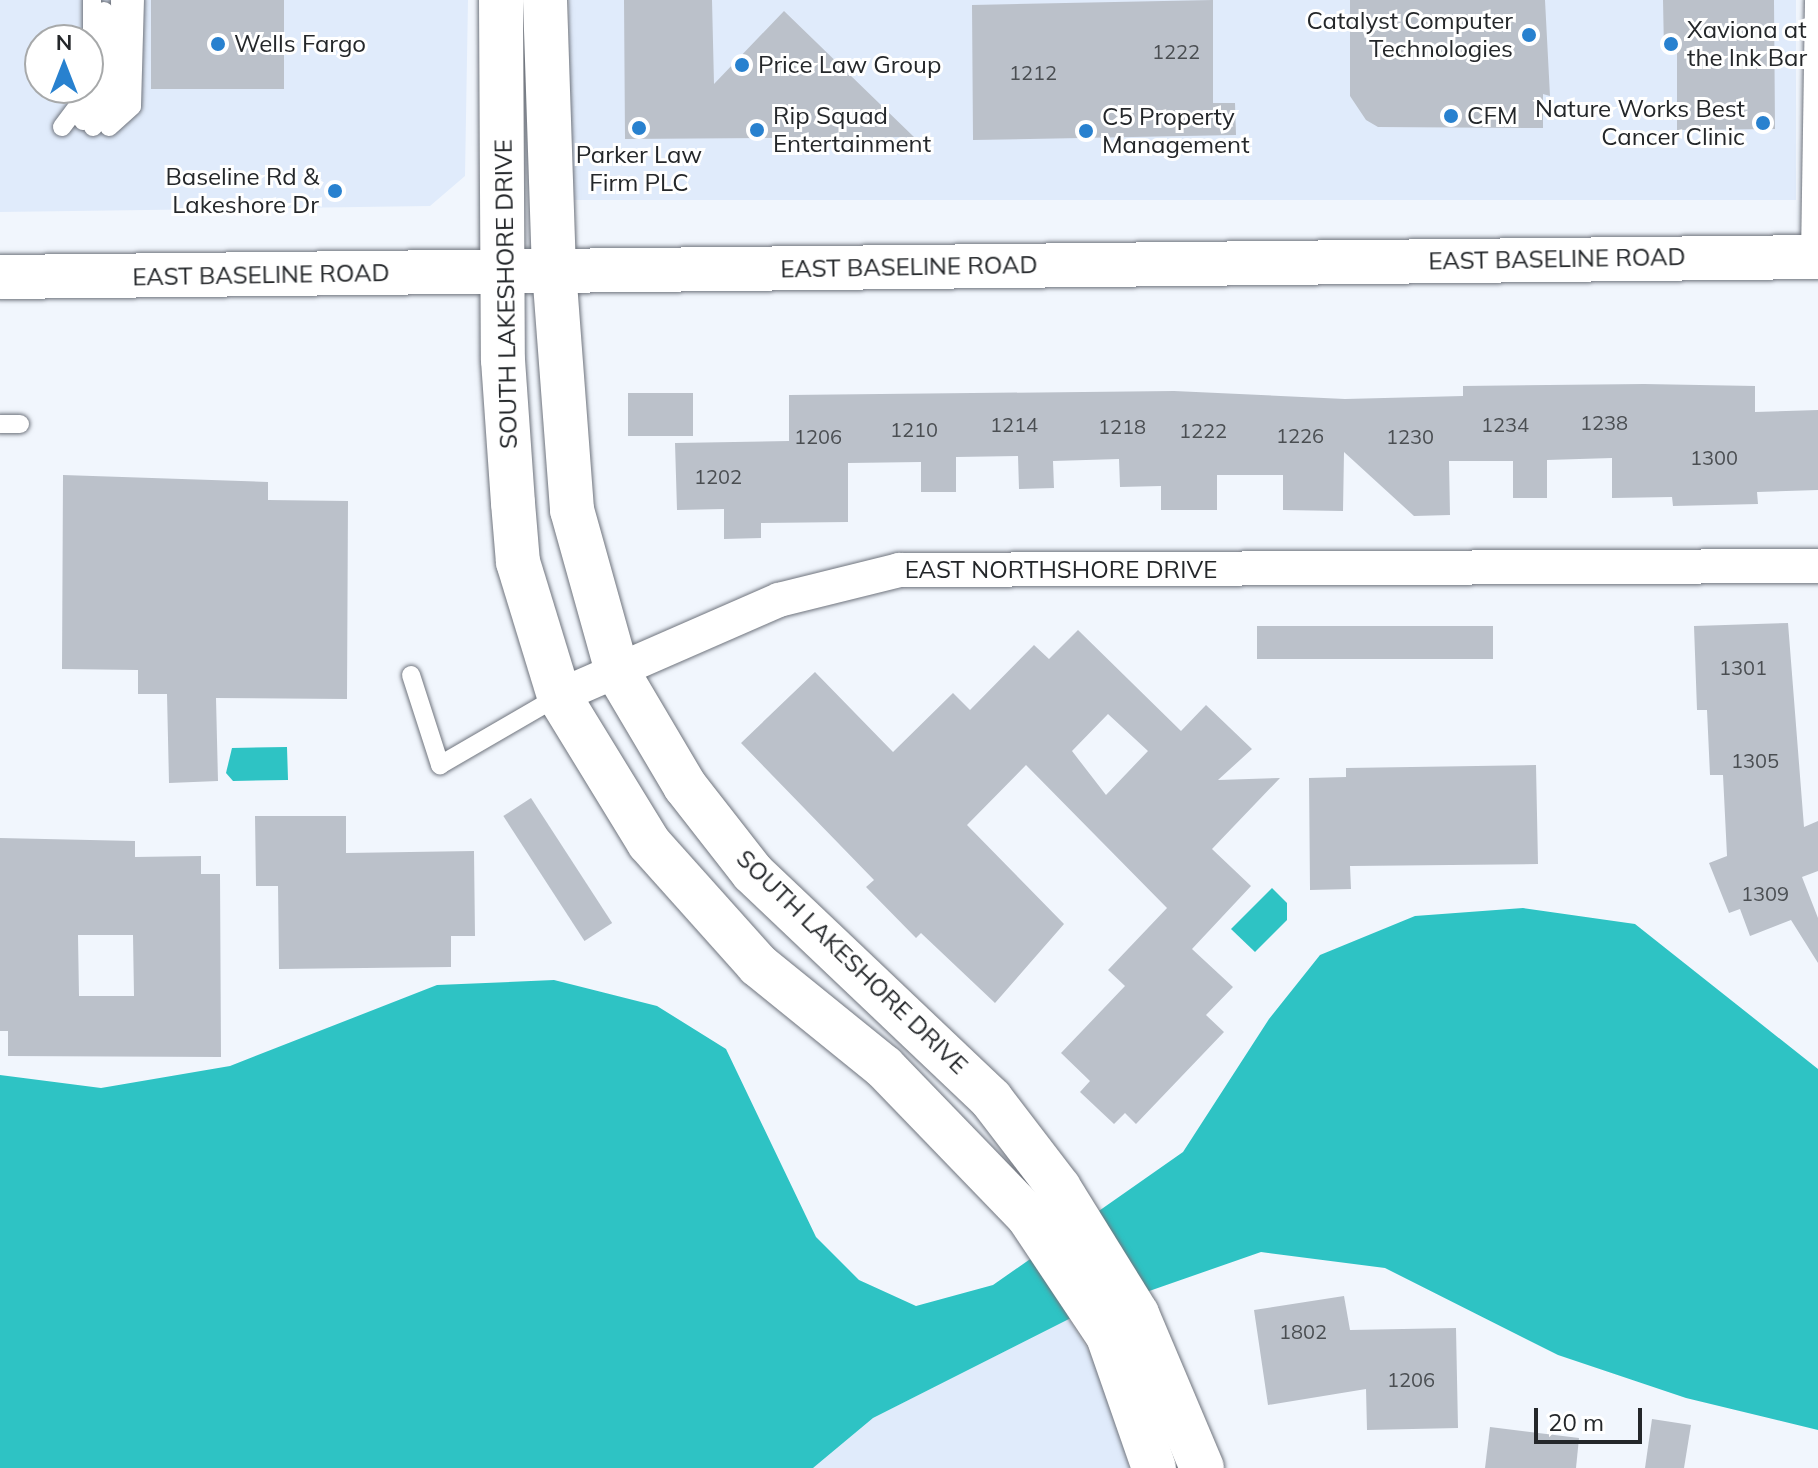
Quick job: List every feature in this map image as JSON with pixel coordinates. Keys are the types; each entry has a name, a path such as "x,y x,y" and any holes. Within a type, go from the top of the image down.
{"street":[{"name":"SOUTH LAKESHORE DRIVE","path":"501,0 503,271 518,562 559,696 649,843 748,954 1044,1202"},
{"name":"SOUTH LAKESHORE DRIVE","path":"545,0 554,270 572,510 617,671 685,786 753,873 991,1099 1044,1202 1122,1325 1202,1468"},
{"name":"EAST BASELINE ROAD","path":"0,277 1814,257"},
{"name":"EAST NORTHSHORE DRIVE","path":"559,696 779,600 899,570 1818,566"},
{"name":"SOUTH LAKESHORE DRIVE","path":"1122,1325 1154,1468"}],"lane":[{"path":"86,127 92,87 92,0"},
{"path":"86,127 105,93 103,0"},
{"path":"86,127 121,95 120,0"},
{"path":"86,127 132,106 135,0"},
{"path":"1814,0 1814,257"},
{"path":"0,424 20,424"},
{"name":"EAST NORTHSHORE DRIVE","path":"411,675 440,765 559,696"}],"shaded area":[{"path":"0,0 468,0 465,176 430,206 0,212"},
{"path":"569,0 1796,0 1796,200 569,200"},
{"path":"1069,1319 1108,1383 1129,1468 813,1468 873,1418"}],"water":[{"path":"287,747 288,780 233,781 226,773 232,748"},
{"path":"1272,888 1287,903 1287,920 1255,952 1231,929"},
{"path":"1523,908 1635,924 1818,1069 1818,1430 1686,1398 1558,1355 1385,1268 1261,1252 1069,1319 873,1418 813,1468 0,1468 0,1075 101,1088 230,1066 437,985 554,980 657,1006 726,1049 816,1237 859,1280 916,1306 993,1285 1183,1152 1269,1019 1320,955 1415,916"}],"building":[{"name":"Wells Fargo","path":"151,0 284,0 284,89 151,89"},
{"path":"624,0 712,0 714,84 784,11 914,137 625,139"},
{"path":"1213,0 1213,103 1235,103 1236,135 973,140 972,5"},
{"path":"1350,0 1545,0 1550,96 1543,94 1543,128 1378,127 1366,120 1350,96"},
{"path":"1663,0 1774,0 1775,129 1677,130 1677,51 1664,51"},
{"path":"1463,386 1755,386 1755,412 1818,410 1818,490 1757,492 1758,504 1673,506 1672,497 1612,498 1612,458 1547,460 1547,498 1513,498 1513,461 1449,461 1450,515 1414,516 1344,452 1343,511 1283,510 1283,475 1217,475 1217,510 1161,510 1161,486 1120,487 1119,459 1053,461 1054,488 1019,489 1018,456 956,457 956,492 921,492 921,462 848,463 848,522 761,523 761,538 724,539 724,509 677,510 675,443 789,441 789,395 1174,391 1345,399 1463,396"},
{"path":"628,393 693,393 693,436 628,436"},
{"path":"63,475 268,482 268,500 348,501 347,699 216,698 218,781 169,783 167,694 138,694 138,670 62,669"},
{"path":"1788,623 1804,827 1818,821 1818,871 1802,877 1818,918 1818,963 1791,920 1750,936 1740,909 1729,913 1709,863 1727,856 1723,775 1710,775 1707,710 1697,710 1694,626"},
{"path":"1257,626 1493,626 1493,659 1257,659"},
{"path":"1078,630 1181,731 1206,705 1252,749 1218,780 1280,778 1212,849 1251,886 1192,949 1233,987 1206,1015 1224,1032 1136,1124 1125,1113 1114,1124 1080,1092 1090,1081 1061,1053 1125,986 1108,970 1167,908 1026,765 967,825 1064,924 995,1003 921,933 916,938 866,887 874,880 741,743 815,672 893,752 953,693 970,710 1034,645 1049,659","holes":["1108,714 1148,751 1106,795 1072,751"]},
{"path":"1536,765 1538,864 1350,866 1351,889 1310,890 1309,778 1346,777 1346,768"},
{"path":"531,798 612,923 584,941 503,816"},
{"path":"255,816 346,816 346,853 474,851 475,936 451,936 451,967 279,969 278,886 256,886"},
{"path":"0,838 135,841 135,857 201,856 201,874 220,874 221,1057 8,1056 8,1031 0,1031","holes":["78,935 133,935 134,996 79,996"]},
{"path":"1344,1296 1350,1330 1456,1328 1458,1428 1367,1430 1366,1389 1268,1405 1254,1310"},
{"path":"1652,1419 1691,1425 1684,1468 1645,1468"},
{"path":"1490,1427 1579,1438 1576,1468 1485,1468"}],"place":[{"name":"Catalyst Computer Technologies","path":"1529,35"},
{"name":"Wells Fargo","path":"218,44"},
{"name":"Xaviona at the Ink Bar","path":"1671,44"},
{"name":"Price Law Group","path":"742,65"},
{"name":"CFM","path":"1451,116"},
{"name":"Nature Works Best Cancer Clinic","path":"1763,123"},
{"name":"Parker Law Firm PLC","path":"639,128"},
{"name":"Rip Squad Entertainment","path":"757,130"},
{"name":"C5 Property Management","path":"1086,131"},
{"name":"Baseline Rd & Lakeshore Dr","path":"335,191"}]}
